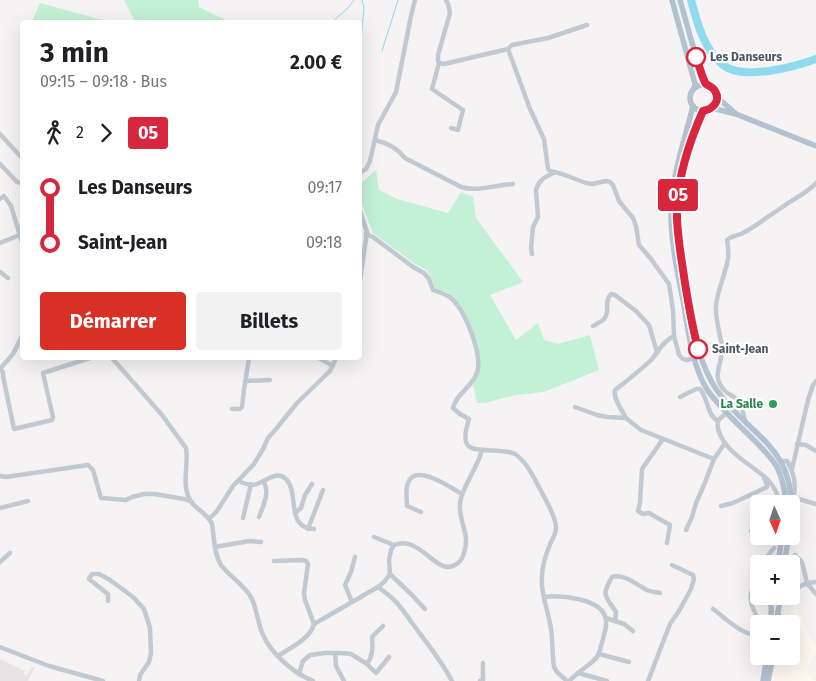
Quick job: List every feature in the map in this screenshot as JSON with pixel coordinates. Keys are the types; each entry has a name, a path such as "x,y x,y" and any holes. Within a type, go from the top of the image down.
{"main road":[{"path":"672,0 695,84 690,99 693,106 703,111 712,108 736,114 816,146"},
{"path":"680,0 696,57 707,84 714,89 717,97 736,114"},
{"path":"694,88 698,85 707,84"},
{"path":"712,108 717,97"},
{"path":"693,106 674,186 671,226 694,358 707,389 726,414 768,455 777,468 787,495"},
{"path":"703,111 683,170 678,195 677,226 688,298 700,356 707,374 716,388 745,421 770,445 781,461 789,480 789,495"},
{"path":"777,615 780,605"},
{"path":"763,681 766,665"},
{"path":"768,681 771,665"}],"street":[{"path":"362,172 366,169 370,161 378,125 396,92 410,16 415,0"},
{"path":"446,0 450,13 438,56 440,63 432,89 463,110 458,130 451,128"},
{"path":"440,63 444,64 508,49 512,45 548,38 587,25"},
{"path":"508,49 544,139 548,169 586,183 592,184 606,181 613,185 620,201 633,218 639,245 669,284 676,350 683,359 694,358"},
{"path":"0,134 20,156"},
{"path":"375,140 399,150 405,158 460,187 484,189 498,185 514,184"},
{"path":"0,164 20,182"},
{"path":"532,254 532,229 538,217 537,186 542,179 555,172"},
{"path":"745,421 741,402 727,392 717,375 722,355 716,317 716,304 728,259 727,240 730,237 742,234 808,191 816,183"},
{"path":"0,199 4,196 11,206 20,235 0,244"},
{"path":"362,217 366,234 362,265"},
{"path":"366,234 373,236 413,267 424,272 433,290 449,297 458,307 475,343 478,367 475,376 453,408 469,419 465,438 467,445 482,450 511,452 516,455 528,468 552,513 556,529 544,561 542,583 544,597 551,629 554,667 556,672 568,681 598,656 606,629 606,618 602,610 587,601 552,596 544,597"},
{"path":"0,272 8,278"},
{"path":"593,326 605,318 608,296 611,294 615,295 636,311 650,325 657,352"},
{"path":"674,336 667,339 653,358 615,390 615,396 626,418 640,430 714,459"},
{"path":"20,340 13,354 0,369 3,372 14,429 52,420 54,417 44,373 84,360"},
{"path":"114,360 162,415 186,448 185,473 189,498 212,524 221,564 252,598 263,636 278,656 293,671 313,681"},
{"path":"232,409 240,409 242,407 249,360"},
{"path":"322,360 333,366"},
{"path":"209,519 217,511 228,492 254,464 268,438 297,403 330,371 335,360"},
{"path":"245,381 270,380"},
{"path":"792,469 808,400 816,381"},
{"path":"680,397 700,389 714,419 718,421"},
{"path":"729,404 733,405 738,400"},
{"path":"575,407 607,418 626,418"},
{"path":"726,414 717,424 720,435 725,443 764,476 776,490 777,495"},
{"path":"663,439 642,469 638,511 643,514 649,513 670,525 666,543"},
{"path":"686,530 714,459 725,443"},
{"path":"797,444 806,445 816,451"},
{"path":"374,537 394,545 404,543 414,546 443,567 450,567 456,564 462,559 467,542 460,501 480,460 482,450"},
{"path":"781,461 787,461 792,469 795,481 794,495"},
{"path":"0,476 6,477 88,465 93,470 101,498 126,500 144,494 155,494 192,502"},
{"path":"422,512 407,506 406,490 412,476 418,474 426,475 462,494"},
{"path":"238,481 254,485 274,476 282,476 290,486 295,513 300,526 314,529"},
{"path":"721,506 733,503 767,487 764,476"},
{"path":"259,517 266,496 264,482"},
{"path":"243,518 251,484"},
{"path":"295,513 301,508 305,495 312,484"},
{"path":"308,529 323,490"},
{"path":"800,499 816,504"},
{"path":"0,508 28,501"},
{"path":"216,547 249,541 261,542"},
{"path":"314,624 378,587 385,581 390,574 389,560 394,545"},
{"path":"768,555 774,548"},
{"path":"0,562 10,553"},
{"path":"352,602 345,585 355,557"},
{"path":"274,561 302,560 308,564 304,593 314,624 309,634 278,656"},
{"path":"800,560 807,583 816,594"},
{"path":"648,681 670,624 691,589 694,579 693,575 672,565"},
{"path":"108,601 108,594 89,579 92,574 99,574 110,580 144,609 150,628 151,653 139,681"},
{"path":"390,574 425,609"},
{"path":"615,621 616,612 607,600 605,592 612,577 620,576 649,592 660,593"},
{"path":"800,586 816,582"},
{"path":"378,587 405,612 413,625 431,646 452,681"},
{"path":"713,609 750,634"},
{"path":"606,618 624,624 633,631"},
{"path":"366,664 370,661 372,652 372,636 383,626"},
{"path":"0,647 49,666 103,681"},
{"path":"335,653 336,666 344,681"},
{"path":"299,674 303,661 310,655 351,654 376,673 389,657"},
{"path":"598,654 629,662"},
{"path":"480,681 483,680 483,663"},
{"path":"578,672 592,679 607,681"}],"shaded area":[{"path":"793,605 795,605 816,648 807,672 816,681 771,681 775,665 800,665 800,615 790,615"},
{"path":"0,659 25,671 23,674 27,676 32,667 34,668 28,681 0,681"}],"green space":[{"path":"124,0 198,0 199,7 226,20 134,20"},
{"path":"40,3 103,20 33,20"},
{"path":"376,170 379,190 397,199 448,213 461,192 473,197 476,218 523,282 490,295 516,340 538,323 544,340 558,344 590,335 599,370 544,392 515,395 485,403 477,403 473,384 480,370 475,337 461,307 449,293 435,288 427,270 415,264 373,233 362,203 362,182"}],"waterway":[{"path":"334,20 354,0"},
{"path":"362,0 364,7 362,30"},
{"path":"382,51 398,0"},
{"path":"691,0 706,44 716,59 732,70 743,72 769,71 795,66 816,59"}],"bus line":[{"name":"05","path":"696,57 707,84 714,89 717,97 715,105 710,110 703,111 696,128 687,153 679,186 677,207 677,226 698,349"}],"place":[{"name":"Les Danseurs","path":"696,57"},
{"name":"Saint-Jean","path":"698,349"},
{"name":"La Salle","path":"773,404"}]}
